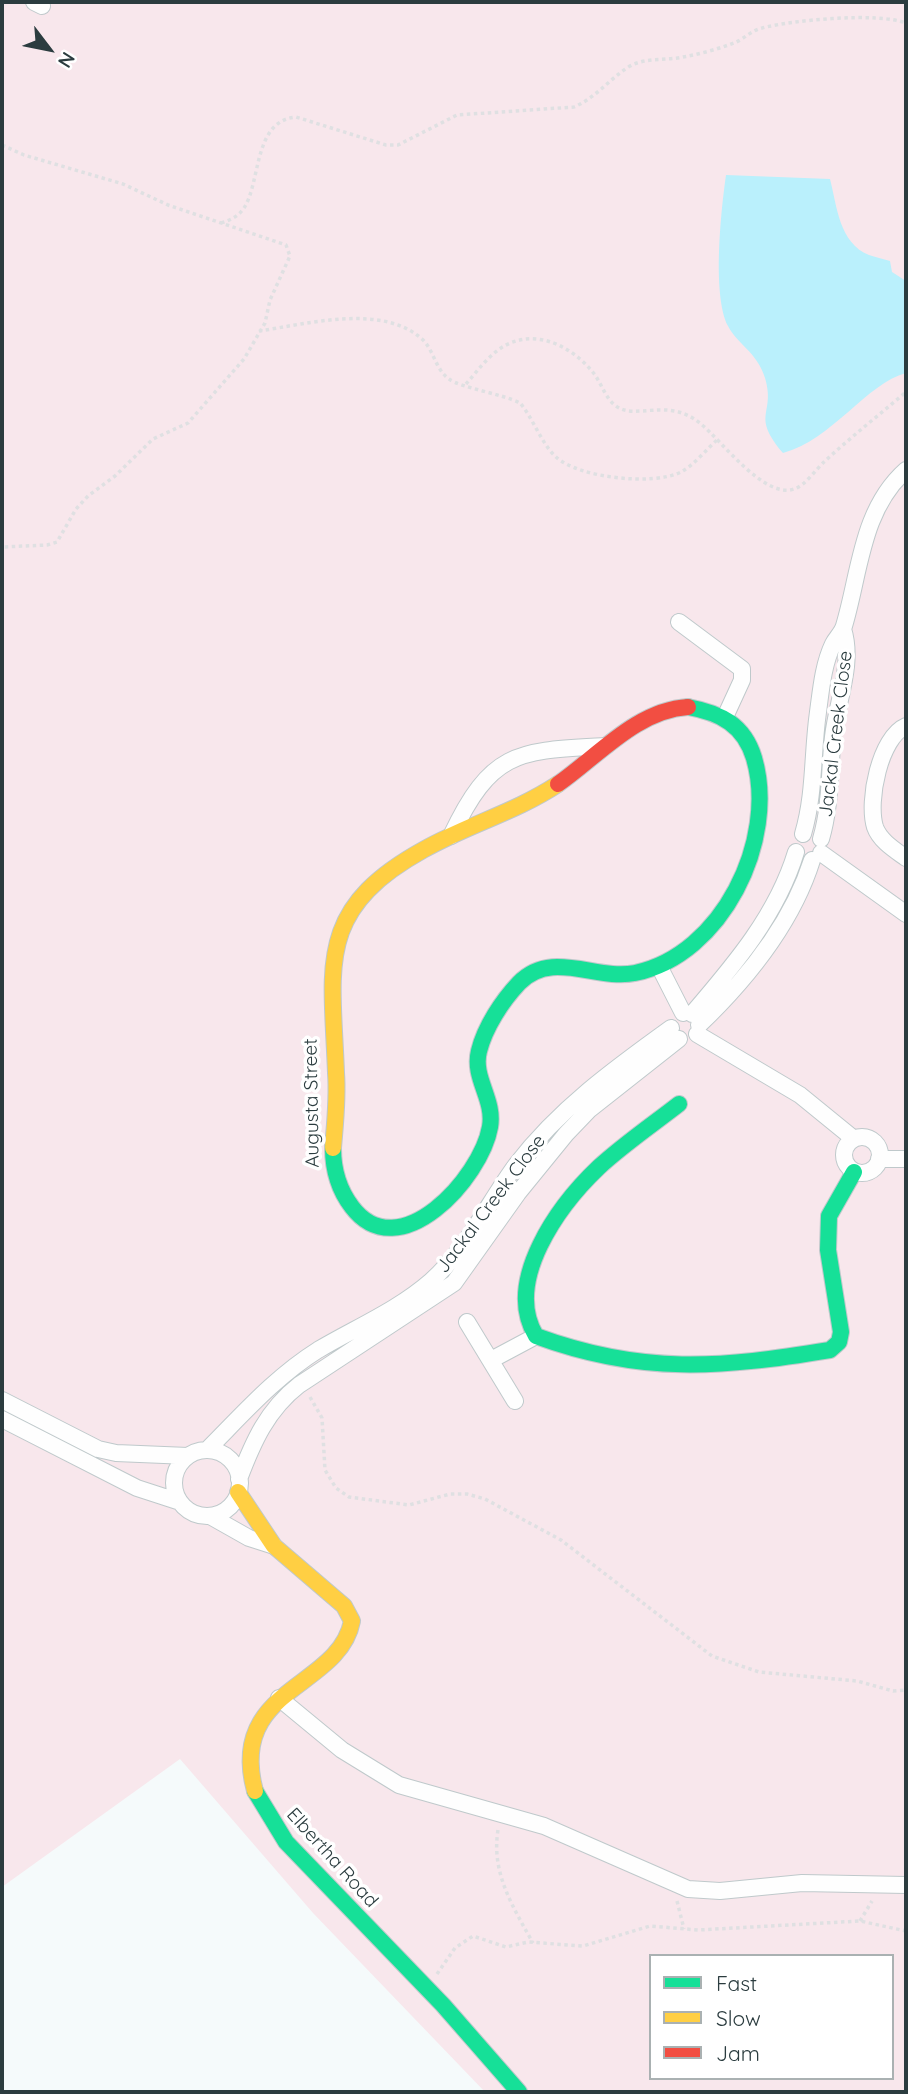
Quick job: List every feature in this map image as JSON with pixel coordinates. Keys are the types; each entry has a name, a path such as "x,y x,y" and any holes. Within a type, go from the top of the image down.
{"street":[{"name":"Jackal Creek Close","path":"803,834 813,792 817,715 827,660 843,629 856,567 875,513 890,487 906,470"},
{"path":"679,622 742,669 742,680 725,717 748,739 754,758 759,800 756,840 744,876 719,912 694,941 660,968 693,1022 800,1095 854,1139"},
{"name":"Jackal Creek Close","path":"693,1022 729,996 775,935 796,901 818,851 829,806 834,727 846,663 847,646 843,629"},
{"name":"Augusta Street","path":"660,968 604,974 549,964 523,979 486,1034 479,1052 478,1069 488,1091 492,1111 487,1143 471,1174 416,1221 394,1229 372,1224 353,1207 334,1172 337,1088 331,1023 335,952 340,929 360,896 383,877 451,836 541,794 640,722 671,708 700,708 725,717"},
{"path":"906,726 892,736 882,755 873,817 880,836 906,858"},
{"name":"Augusta Street","path":"451,836 482,786 508,761 539,749 606,746"},
{"path":"693,1022 673,1020 675,1034 688,1040 693,1022 766,919 788,879 796,852 796,841 803,834 813,833 818,851 906,914"},
{"path":"796,852 802,859 818,851"},
{"name":"Jackal Creek Close","path":"239,1486 266,1420 299,1385 454,1283 518,1192 566,1134 675,1034"},
{"name":"Jackal Creek Close","path":"207,1450 267,1389 295,1366 430,1282 455,1254 517,1165 569,1106 613,1069 675,1034"},
{"path":"679,1104 587,1179 557,1219 524,1288 524,1314 536,1336 579,1352 665,1368 702,1368 830,1350 839,1342 841,1332 828,1250 829,1216 854,1172"},
{"path":"865,1137 875,1143 880,1159 870,1172 854,1172 843,1160 847,1144 854,1139 865,1137"},
{"path":"880,1159 906,1159"},
{"path":"467,1322 515,1401"},
{"path":"491,1360 536,1336"},
{"path":"2,1399 99,1449 116,1453 188,1456 207,1450 225,1455 237,1470 239,1486 228,1508 210,1516 188,1510 180,1502 175,1493 175,1472 188,1456"},
{"path":"2,1419 137,1488 180,1502"},
{"name":"Elbertha Road","path":"239,1486 274,1546 344,1605 352,1621 344,1644 279,1698 261,1719 251,1746 251,1778 262,1808 303,1861 425,1986 519,2092"},
{"name":"Elbertha Road","path":"210,1516 248,1538 274,1546"},
{"path":"279,1698 342,1750 399,1785 544,1826 676,1885 703,1892 802,1883 906,1885"}],"path":[{"path":"221,223 235,218 244,207 253,171 270,131 277,122 286,118 296,117 386,145 398,145 457,115 574,107 592,99 630,66 652,59 680,58 737,42 759,28 790,22 870,18 894,18 906,23"},
{"path":"2,145 24,155 123,184 168,205 286,245 290,256 260,331 237,371 204,402 188,424 153,439 115,476 89,496 76,509 57,542 2,547"},
{"path":"260,331 342,320 393,325 408,330 425,341 441,372 451,382 466,384 520,403 554,455 587,471 616,477 670,477 684,471 718,440"},
{"path":"466,384 492,355 511,343 532,337 556,343 580,359 596,376 616,407 632,411 671,409 689,415 764,483 785,490 795,489 906,392"},
{"path":"299,1385 316,1404 322,1418 325,1471 336,1488 349,1497 409,1505 450,1494 467,1494 485,1499 561,1540 712,1656 759,1672 857,1681 893,1691 906,1690"},
{"path":"500,1814 496,1841 498,1867 507,1896 533,1943"},
{"path":"676,1885 684,1929"},
{"path":"860,1921 883,1885"},
{"path":"425,1986 444,1967 455,1948 473,1936 506,1947 533,1943 583,1946 649,1926 684,1929 860,1921 906,1931"}],"shaded area":[{"path":"2,2 906,2 906,2092 485,2092 313,1913 180,1759 2,1887"}],"water":[{"path":"726,175 830,179 841,223 851,242 869,255 890,261 892,272 906,281 906,373 877,388 817,436 783,453 773,440 766,422 768,390 765,378 757,361 728,326 723,312 719,252"}],"traffic: fast":[{"path":"333,1148 338,1179 352,1207 371,1223 392,1228 414,1222 435,1209 455,1191 483,1148 491,1117 478,1070 479,1051 495,1015 519,983 532,973 546,968 635,973 666,962 694,943 717,919 736,890 750,857 758,824 759,790 754,758 744,737 730,722 721,717 688,707"},
{"path":"679,1104 599,1167 583,1183 553,1223 540,1245 526,1292 528,1315 536,1336 611,1357 682,1364 753,1361 830,1350 839,1342 841,1332 828,1250 829,1216 854,1172"},
{"path":"255,1791 286,1842 443,2005 519,2092"}],"traffic: slow":[{"path":"333,1148 337,1092 333,971 347,918 363,895 388,872 423,850 525,803 558,784"},
{"path":"238,1492 274,1546 344,1606 352,1621 343,1644 327,1662 270,1709 257,1730 251,1757 255,1791"}],"traffic: jam":[{"path":"558,784 635,725 669,710 688,707"}]}
